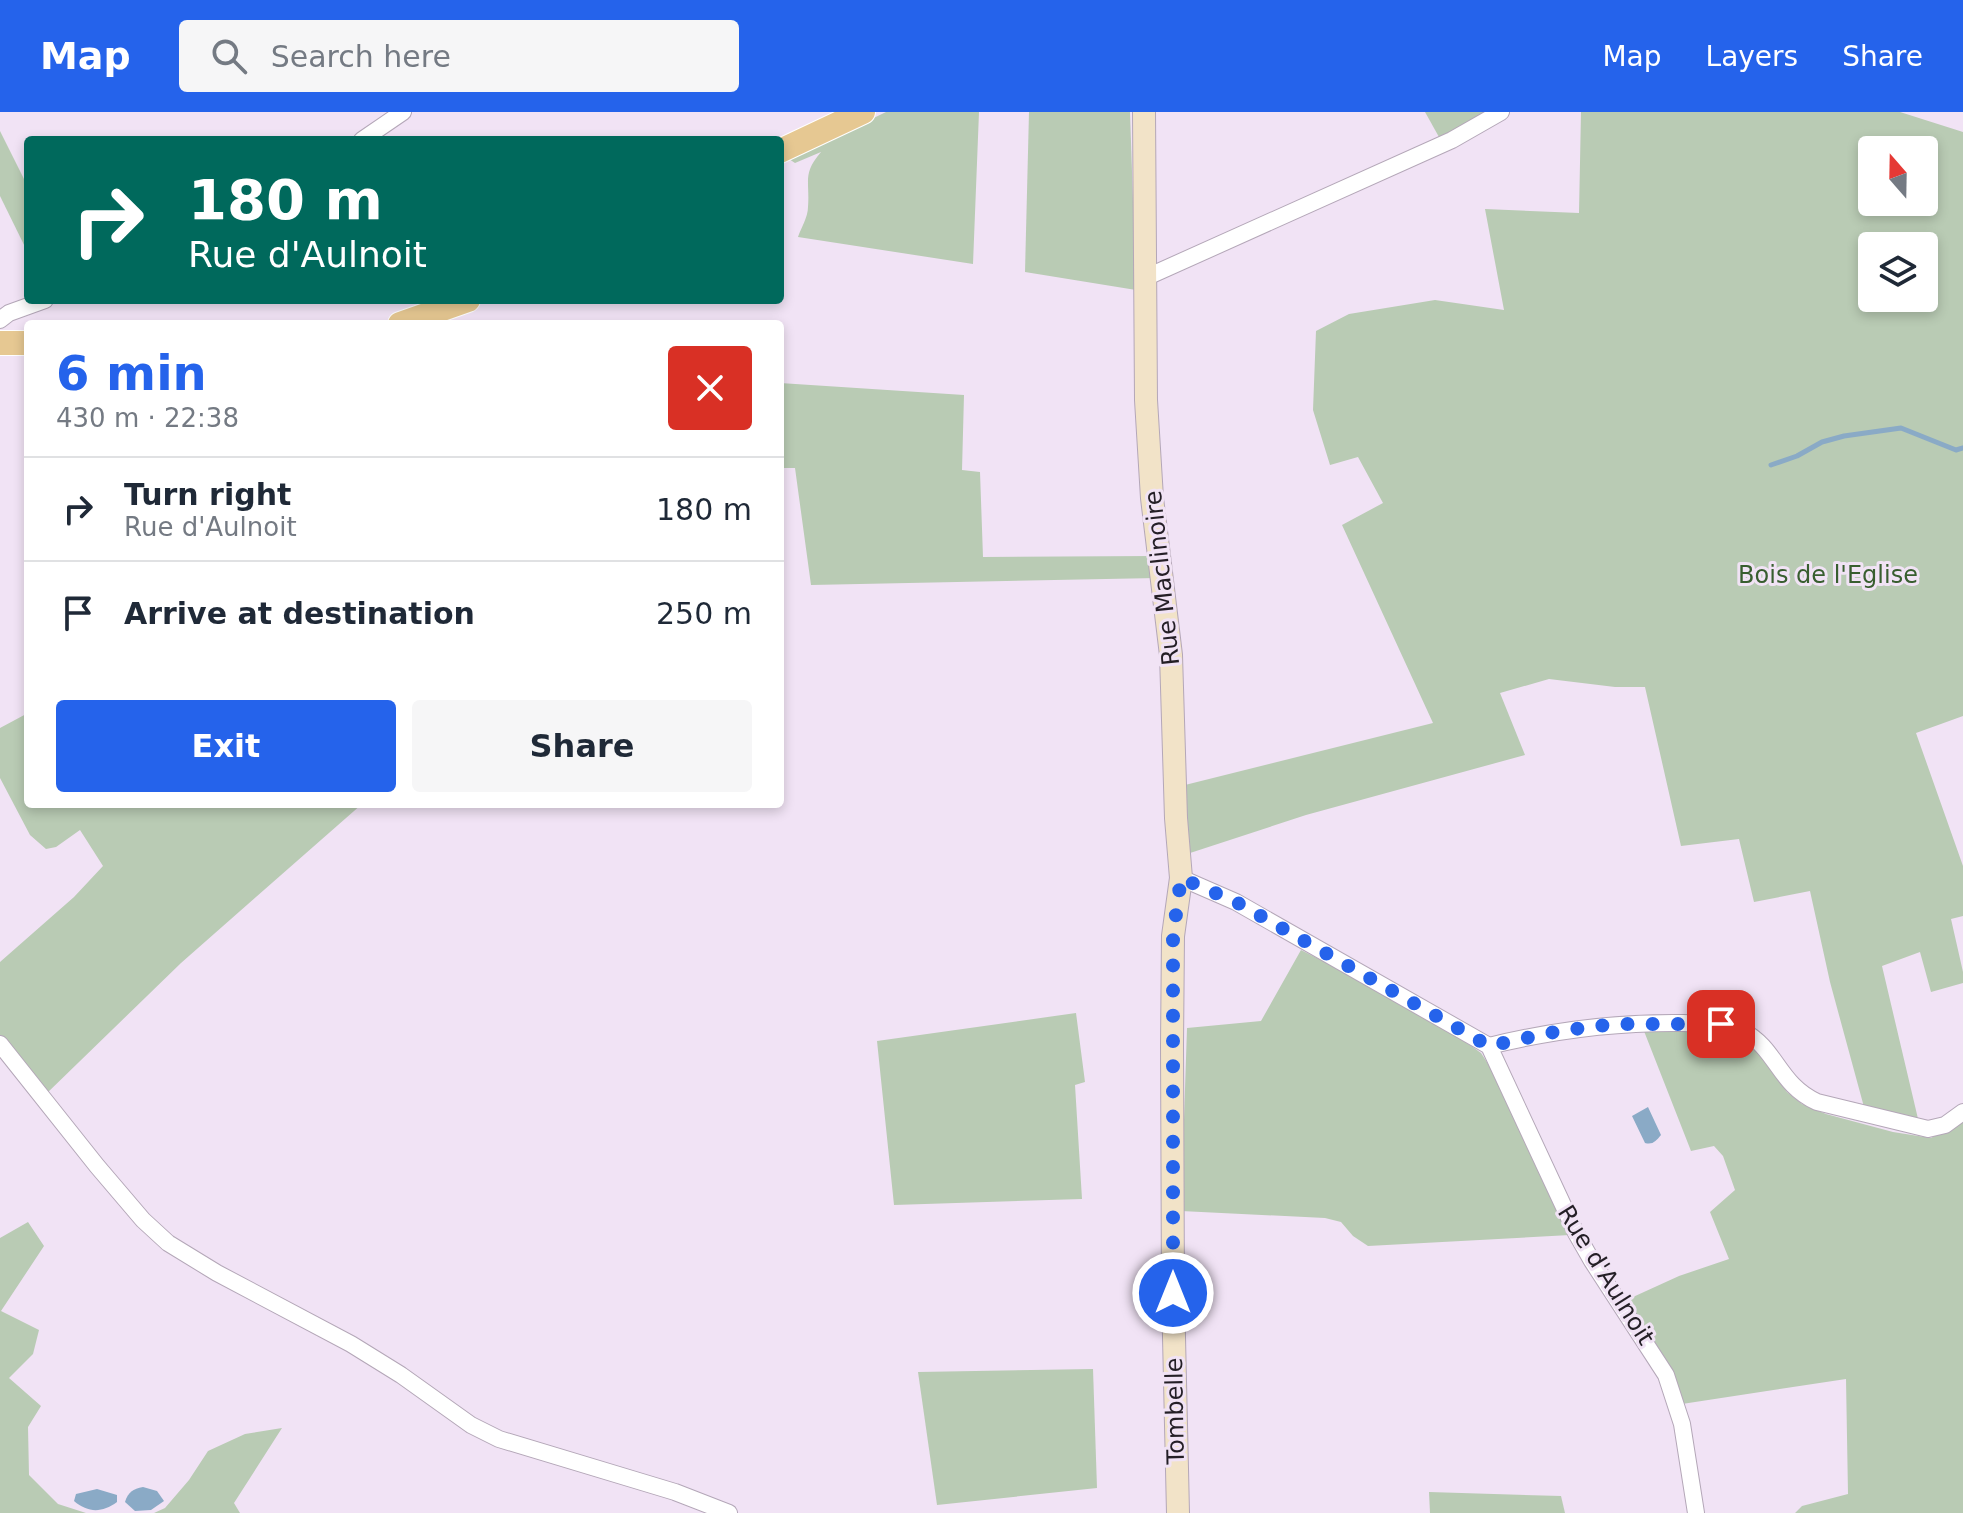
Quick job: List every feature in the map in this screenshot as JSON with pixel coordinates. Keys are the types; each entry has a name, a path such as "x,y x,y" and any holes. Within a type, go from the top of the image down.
{"main road":[{"path":"784,149 863,112"},
{"path":"411,320 457,304"},
{"path":"0,343 24,343"}],"street":[{"path":"368,136 403,112"},
{"name":"Rue Maclinoire","path":"1144,112 1149,463 1171,655 1181,878"},
{"path":"1147,277 1452,140 1501,112"},
{"path":"0,320 9,313 34,304"},
{"path":"1181,878 1236,902 1489,1046 1559,1031 1614,1024 1721,1024 1746,1032 1763,1047 1786,1081 1801,1095 1817,1102 1928,1129 1945,1125 1963,1112"},
{"name":"Tombelle","path":"1178,1513 1172,1045 1173,936 1181,878"},
{"path":"0,1044 143,1220 181,1252 360,1349 471,1425 499,1439 675,1492 729,1513"},
{"name":"Rue d'Aulnoit","path":"1489,1046 1576,1233 1666,1375 1682,1424 1696,1513"}],"green space":[{"path":"886,112 979,112 973,264 798,237 808,211 809,172 821,152 795,163 789,159"},
{"path":"1029,112 1130,112 1136,290 1025,272"},
{"path":"1425,112 1490,112 1439,137"},
{"name":"Bois de l'Eglise","path":"1581,112 1900,112 1963,132 1963,716 1916,733 1963,866 1963,916 1951,919 1963,983 1931,992 1920,952 1882,966 1919,1123 1864,1107 1830,982 1810,891 1754,902 1739,839 1681,846 1645,687 1615,687 1549,679 1500,693 1525,755 1306,815 1187,854 1181,786 1433,723 1342,525 1383,503 1358,457 1330,465 1313,410 1316,331 1349,314 1435,300 1504,310 1485,209 1579,213"},
{"path":"0,131 24,179 24,245 0,196"},
{"path":"784,383 964,395 962,470 980,472 983,557 1153,556 1157,578 811,585 795,468 784,468"},
{"path":"24,715 24,808 357,808 181,963 44,1096 0,1039 0,962 74,897 103,866 80,830 56,847 46,849 30,835 0,778 0,728"},
{"path":"1301,950 1459,1037 1481,1053 1494,1073 1570,1235 1368,1246 1353,1236 1341,1222 1325,1218 1181,1211 1187,1028 1261,1021"},
{"path":"1076,1013 1085,1082 1075,1085 1082,1199 894,1205 877,1041"},
{"path":"1642,1026 1723,1032 1750,1041 1787,1092 1802,1104 1826,1114 1893,1132 1931,1138 1963,1120 1963,1513 1795,1513 1802,1506 1848,1494 1846,1379 1682,1404 1622,1302 1679,1276 1729,1259 1710,1212 1735,1190 1723,1156 1714,1146 1691,1151"},
{"path":"28,1222 44,1246 1,1311 39,1330 33,1354 9,1378 41,1406 28,1427 29,1475 58,1504 86,1513 0,1513 0,1238"},
{"path":"1093,1369 1097,1488 937,1505 918,1372"},
{"path":"282,1428 234,1503 240,1513 154,1513 165,1508 208,1451 245,1434"},
{"path":"1429,1492 1561,1496 1565,1513 1430,1513"}],"water":[{"path":"1648,1107 1661,1135 1656,1141 1645,1143 1632,1116"},
{"path":"143,1487 157,1491 164,1501 151,1510 135,1511 125,1502 131,1492"},
{"path":"97,1489 117,1495 117,1502 95,1510 74,1501 76,1494"}],"waterway":[{"path":"1771,465 1797,456 1822,442 1901,428 1956,450 1963,448"}],"route":[{"path":"1173,1293 1173,936 1181,878 1236,902 1489,1046 1559,1031 1614,1024 1721,1024"}]}
